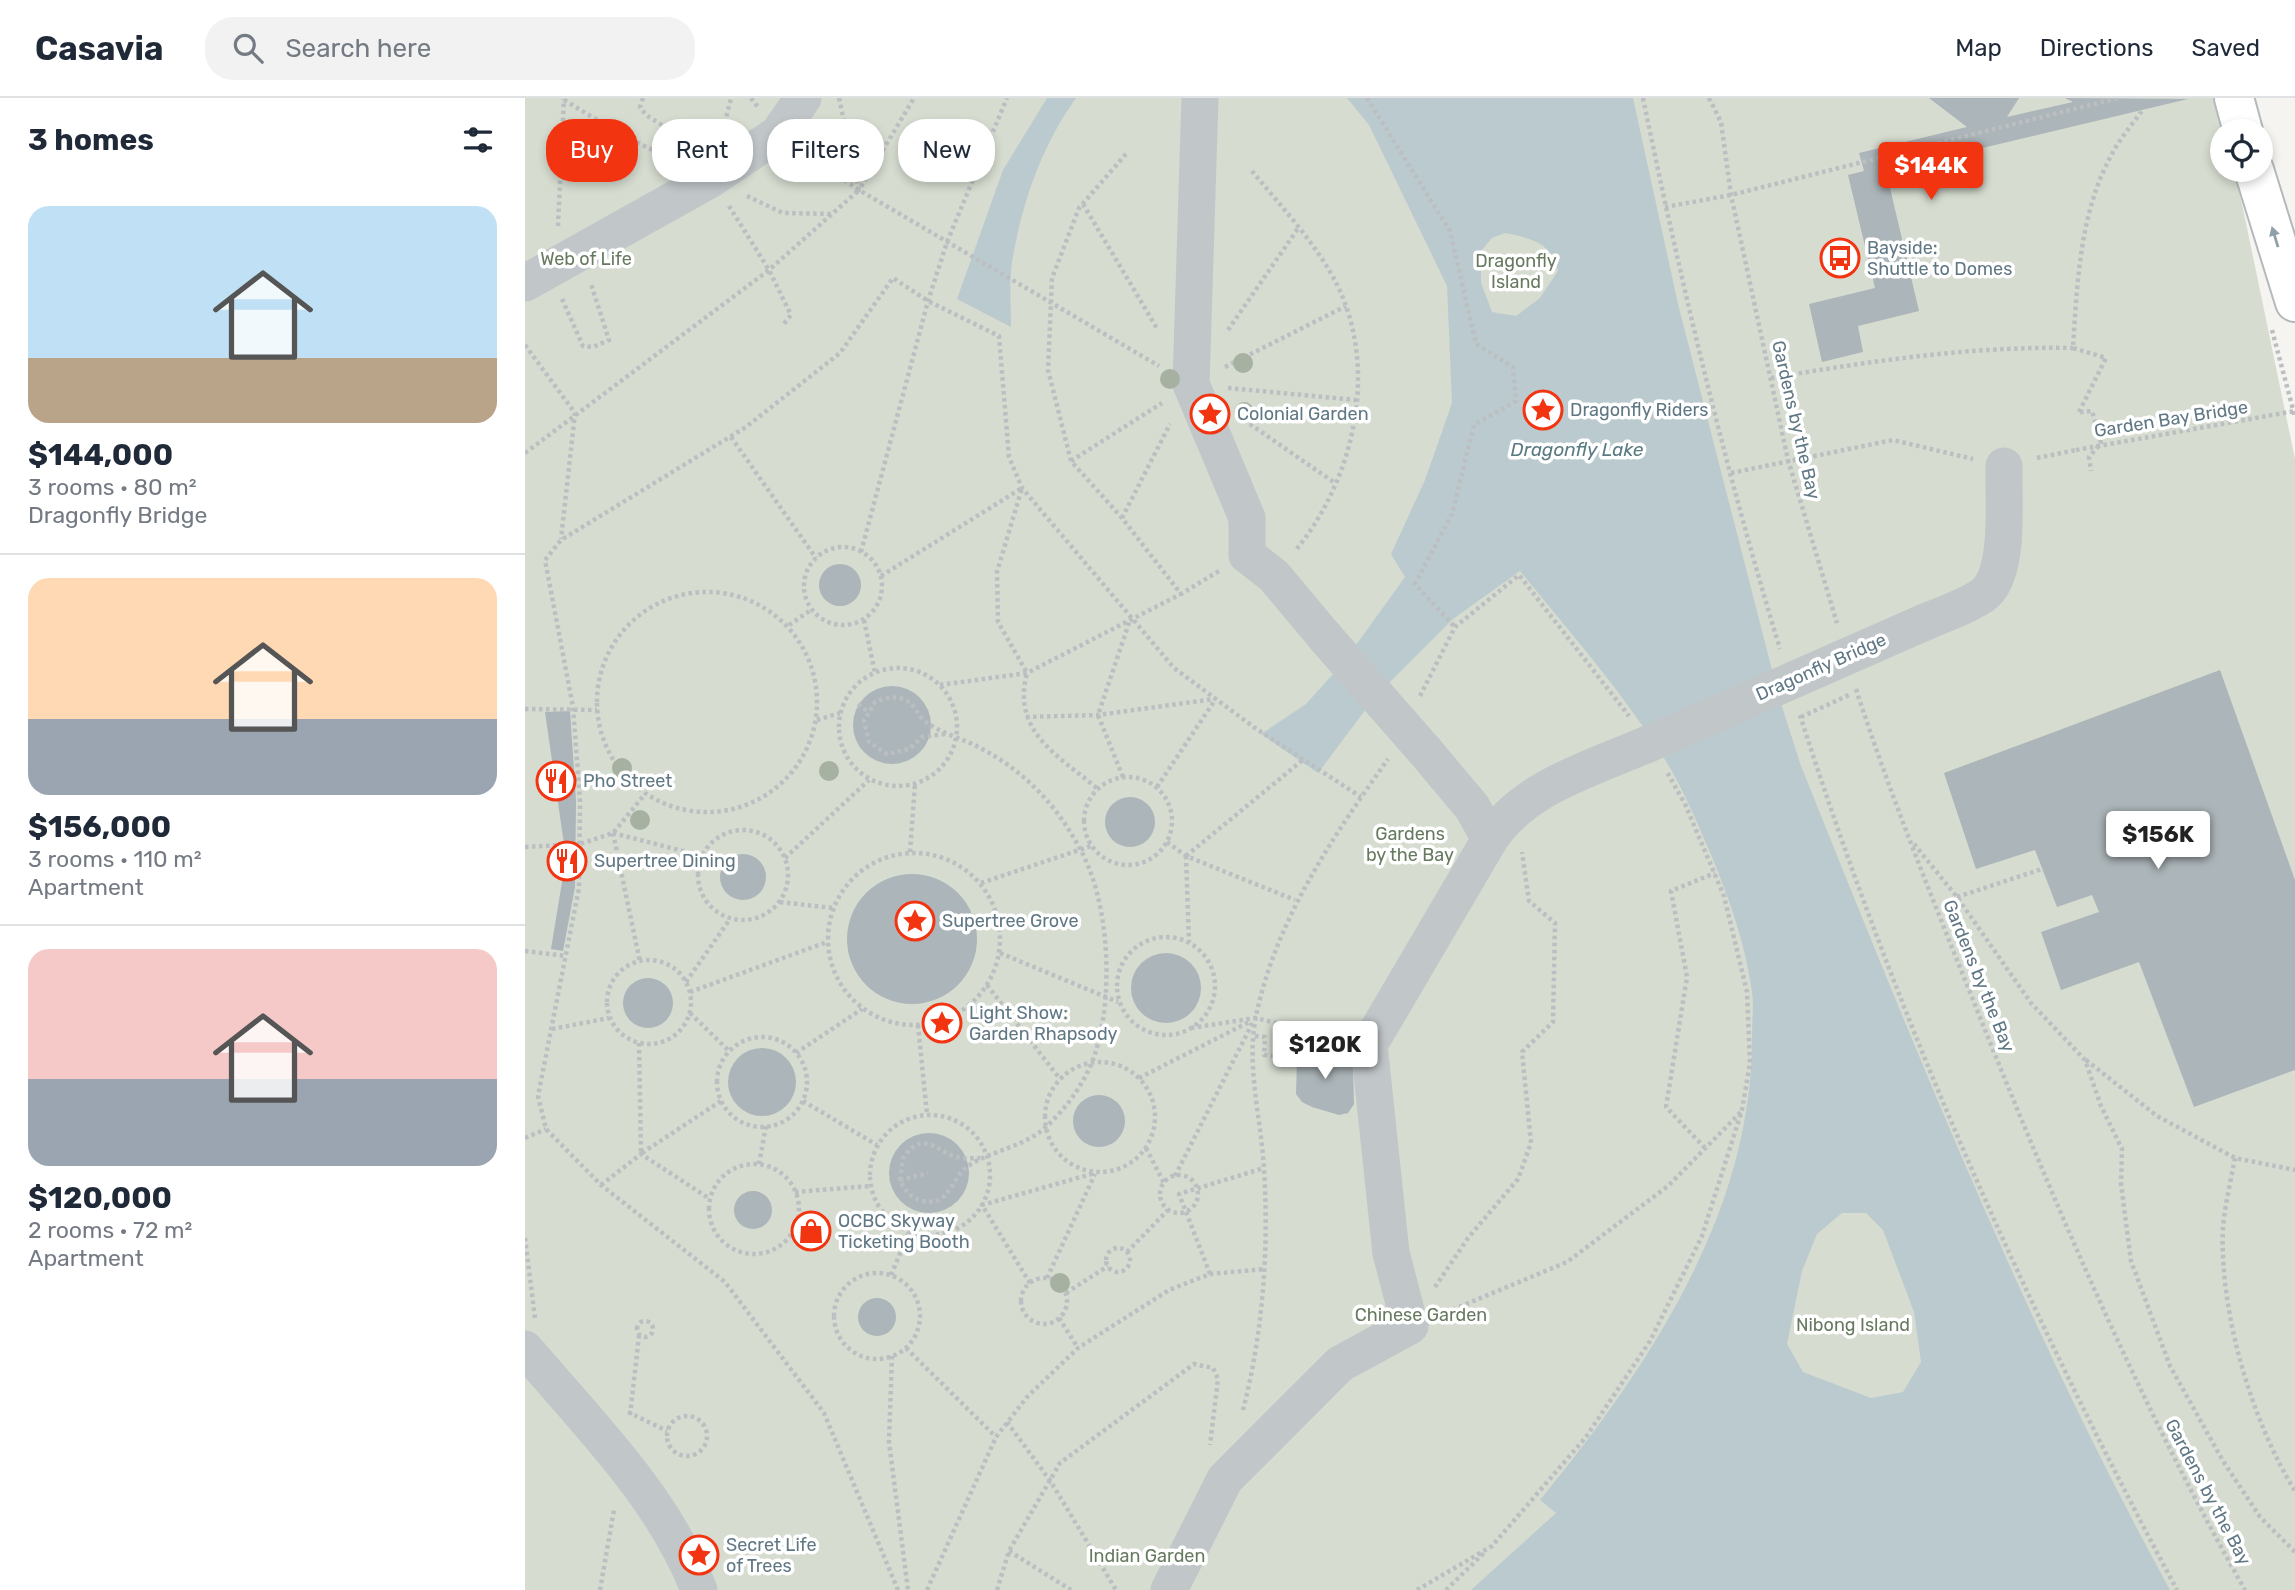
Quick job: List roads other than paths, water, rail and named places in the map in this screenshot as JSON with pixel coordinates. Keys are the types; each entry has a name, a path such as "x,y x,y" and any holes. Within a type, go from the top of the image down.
{"main road":[{"path":"2234,98 2240,119"},
{"path":"2258,182 2295,302"}],"street":[{"path":"552,267 711,179 778,134 803,98"},
{"path":"1169,1590 1226,1479 1340,1364 1410,1326 1391,1253 1369,1045 1490,839 1472,807 1261,566 1247,518 1191,384 1200,98"},
{"name":"Dragonfly Bridge","path":"1490,839 1503,819 1526,801 1984,594 1997,581 2002,554 2004,466"},
{"path":"530,1338 623,1463 687,1558 699,1590"}],"water":[{"path":"1047,98 1076,98 1043,156 1021,218 1011,270 1011,327 957,299 1003,170"},
{"name":"Dragonfly Lake","path":"1347,98 1633,98 1678,304 1779,697 1801,766 1929,1079 2019,1287 2117,1490 2170,1590 1471,1590 1556,1513 1540,1500 1619,1396 1655,1341 1687,1284 1714,1224 1735,1163 1748,1099 1753,997 1745,955 1729,902 1676,778 1612,684 1520,571 1453,619 1375,697 1318,773 1261,734 1306,704 1343,663 1405,577 1391,554 1425,480 1452,403 1447,286 1369,125","holes":["1505,233 1539,243 1551,254 1558,271 1540,298 1516,316 1492,312 1481,283 1481,251 1492,238","1842,1213 1866,1213 1883,1230 1914,1312 1921,1362 1903,1392 1871,1398 1803,1372 1787,1344 1802,1271 1817,1234"]}],"place":[{"name":"Bayside: Shuttle to Domes","path":"1840,258"},
{"name":"Dragonfly Riders","path":"1543,410"},
{"name":"Colonial Garden","path":"1210,414"},
{"name":"Pho Street","path":"556,781"},
{"name":"Supertree Dining","path":"567,861"},
{"name":"Supertree Grove","path":"915,921"},
{"name":"Light Show: Garden Rhapsody","path":"942,1023"},
{"name":"OCBC Skyway Ticketing Booth","path":"811,1231"},
{"name":"Secret Life of Trees","path":"699,1555"}],"park label":[{"name":"Web of Life","path":"586,259"},
{"name":"Dragonfly Island","path":"1516,271"},
{"name":"Gardens by the Bay","path":"1410,844"},
{"name":"Chinese Garden","path":"1421,1315"},
{"name":"Nibong Island","path":"1853,1325"},
{"name":"Indian Garden","path":"1147,1556"}]}
